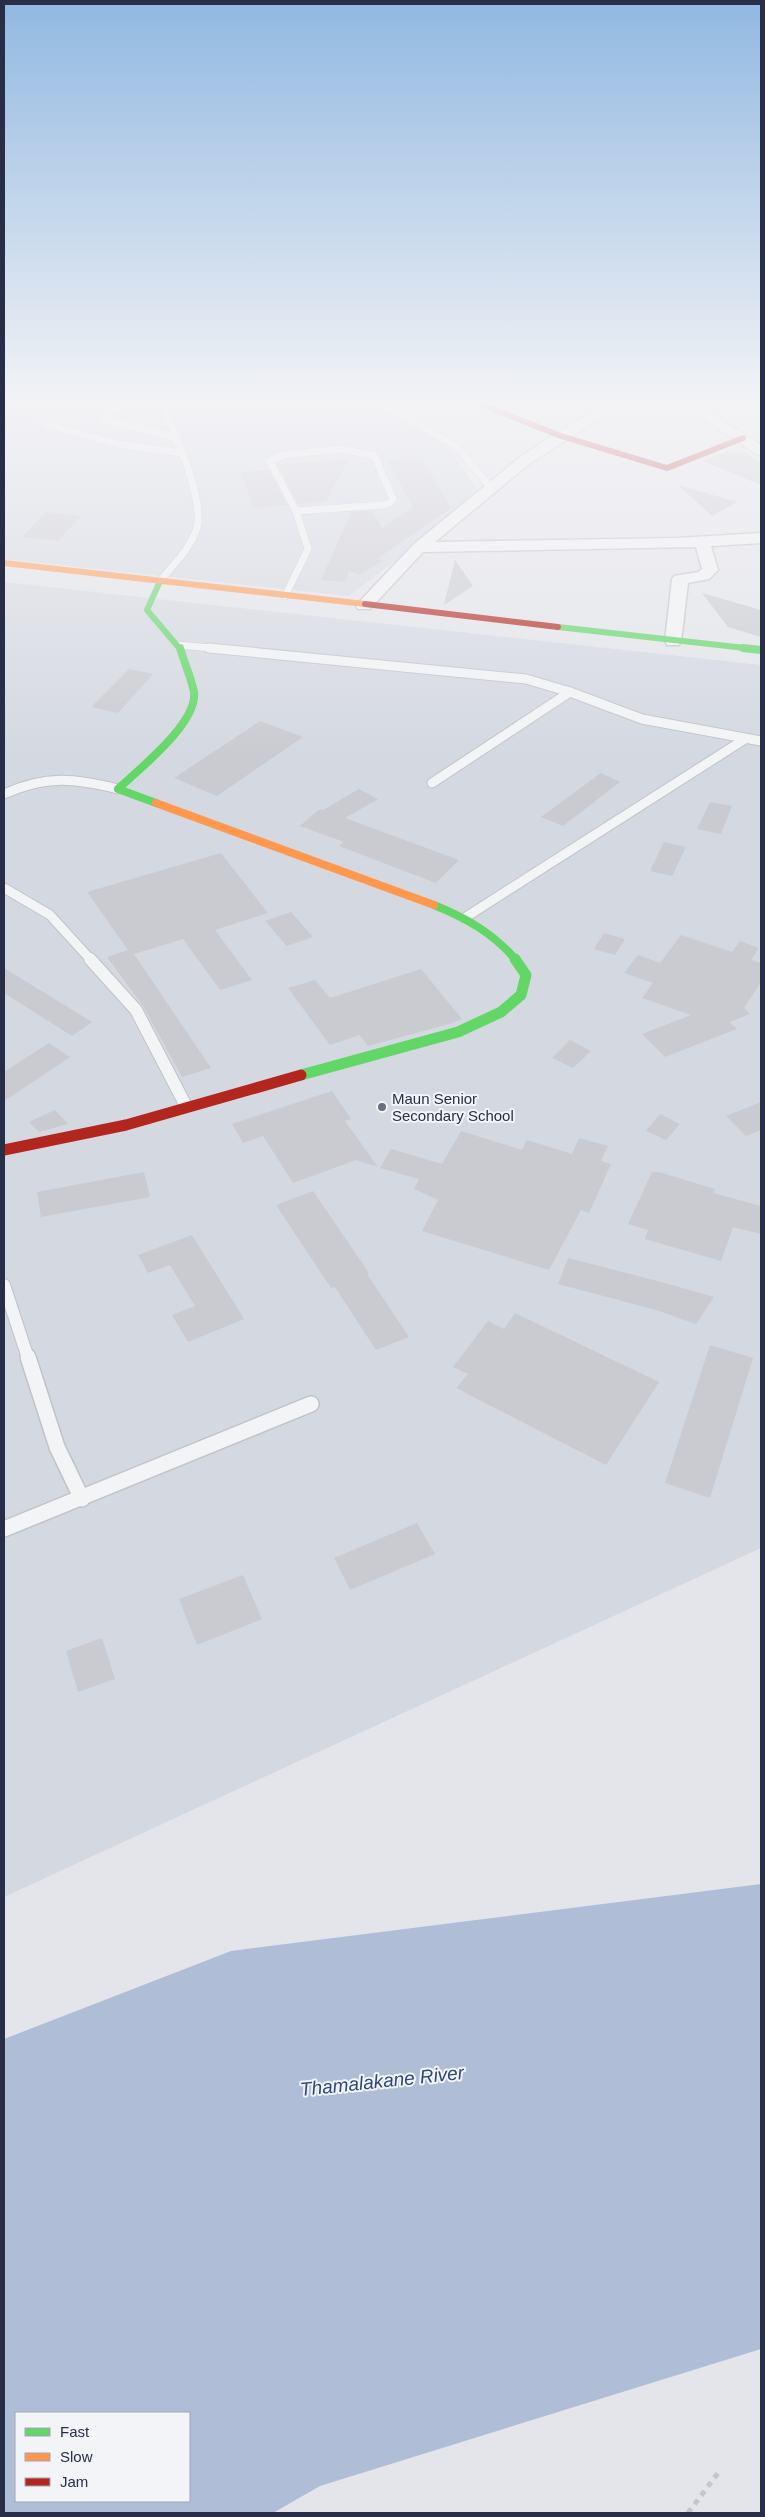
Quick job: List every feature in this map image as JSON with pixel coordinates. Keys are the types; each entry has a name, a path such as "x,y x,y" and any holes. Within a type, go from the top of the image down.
{"street":[{"path":"364,606 419,547 450,522"},
{"path":"419,547 702,542 761,538"},
{"path":"673,641 680,579 703,576 710,570 702,542"},
{"path":"4,563 364,606 761,650"},
{"path":"4,1150 126,1125 186,1106 458,1032 502,1012 521,995 526,975 515,956 494,935 466,917 118,789 178,731 192,707 194,694 178,645 148,610 160,581"}],"lane":[{"path":"160,581 188,545 199,522"},
{"path":"285,596 308,549 300,522"},
{"path":"178,645 526,679 570,692 642,720 761,741"},
{"path":"432,783 570,692"},
{"path":"466,917 746,739"},
{"path":"4,794 40,780 61,778 79,779 118,789"},
{"path":"4,888 50,916 136,1010 186,1106"},
{"path":"4,1285 58,1447 82,1499"},
{"path":"4,1529 82,1499 311,1404"}],"path":[{"path":"688,2513 721,2468"}],"shaded area":[{"path":"4,522 445,522 349,596 4,559"},
{"name":"Maun Senior Secondary School","path":"4,582 761,665 761,1548 4,1897"}],"water":[{"name":"Thamalakane River","path":"761,1884 761,2349 320,2486 273,2513 4,2513 4,2039 231,1951"}],"building":[{"path":"36,522 75,522 58,541 22,537"},
{"path":"346,522 379,522 382,528 390,522 430,522 377,559 383,560 360,575 349,571 345,582 321,580"},
{"path":"455,560 473,586 444,605"},
{"path":"702,593 761,610 761,637 728,627"},
{"path":"129,669 153,674 118,713 91,707"},
{"path":"260,721 303,737 217,796 174,778"},
{"path":"601,773 620,782 563,826 541,817"},
{"path":"359,789 378,799 345,818 459,860 436,883 339,846 344,842 300,826 320,809 323,810"},
{"path":"710,802 732,806 721,834 697,829"},
{"path":"664,842 686,847 672,876 650,871"},
{"path":"221,853 268,913 215,930 252,980 220,990 183,939 134,954 211,1068 182,1077 143,1006 107,957 128,950 87,892"},
{"path":"291,912 313,937 287,946 265,921"},
{"path":"604,933 625,939 615,955 594,949"},
{"path":"681,935 732,952 740,941 759,948 751,960 761,963 761,982 744,1008 750,1014 729,1022 737,1029 665,1057 642,1034 691,1015 642,998 653,983 624,973 638,955 660,963"},
{"path":"4,968 92,1022 72,1036 4,993"},
{"path":"421,969 462,1019 368,1046 360,1035 330,1045 288,988 315,980 330,998"},
{"path":"570,1040 591,1051 573,1068 552,1058"},
{"path":"49,1043 70,1057 4,1101 4,1072"},
{"path":"332,1091 351,1119 345,1121 378,1167 356,1160 293,1183 263,1136 243,1143 232,1124"},
{"path":"761,1102 761,1130 746,1136 726,1116"},
{"path":"55,1110 68,1124 39,1132 29,1122"},
{"path":"660,1114 680,1124 666,1140 646,1131"},
{"path":"461,1131 522,1150 527,1140 572,1154 579,1138 608,1146 601,1161 611,1164 589,1213 581,1210 549,1270 422,1231 438,1200 414,1189 419,1179 380,1168 391,1149 442,1164"},
{"path":"144,1172 150,1197 41,1217 37,1192"},
{"path":"652,1172 659,1172 715,1189 713,1193 761,1206 761,1234 733,1227 721,1261 645,1239 648,1230 628,1224"},
{"path":"313,1191 369,1273 367,1274 409,1337 376,1350 335,1287 331,1288 276,1205"},
{"path":"192,1235 244,1319 188,1342 172,1315 195,1306 170,1265 148,1273 138,1255"},
{"path":"568,1258 714,1297 696,1324 656,1310 558,1284"},
{"path":"515,1313 659,1382 606,1465 456,1388 468,1374 453,1367 488,1321 504,1329"},
{"path":"710,1345 753,1358 710,1498 665,1483"},
{"path":"417,1523 435,1554 350,1590 334,1558"},
{"path":"243,1575 262,1619 197,1645 179,1599"},
{"path":"102,1638 115,1679 78,1692 66,1651"}],"traffic: fast":[{"path":"156,803 118,789 178,731 192,707 194,693 179,645 147,610 160,581"},
{"path":"558,627 761,650"},
{"path":"301,1075 458,1032 501,1012 521,995 526,975 507,950 475,924 434,905"}],"traffic: slow":[{"path":"4,563 365,604"},
{"path":"156,803 434,905"}],"traffic: jam":[{"path":"365,604 558,627"},
{"path":"4,1150 126,1125 301,1075"}],"place":[{"name":"Maun Senior Secondary School","path":"382,1107"}]}
